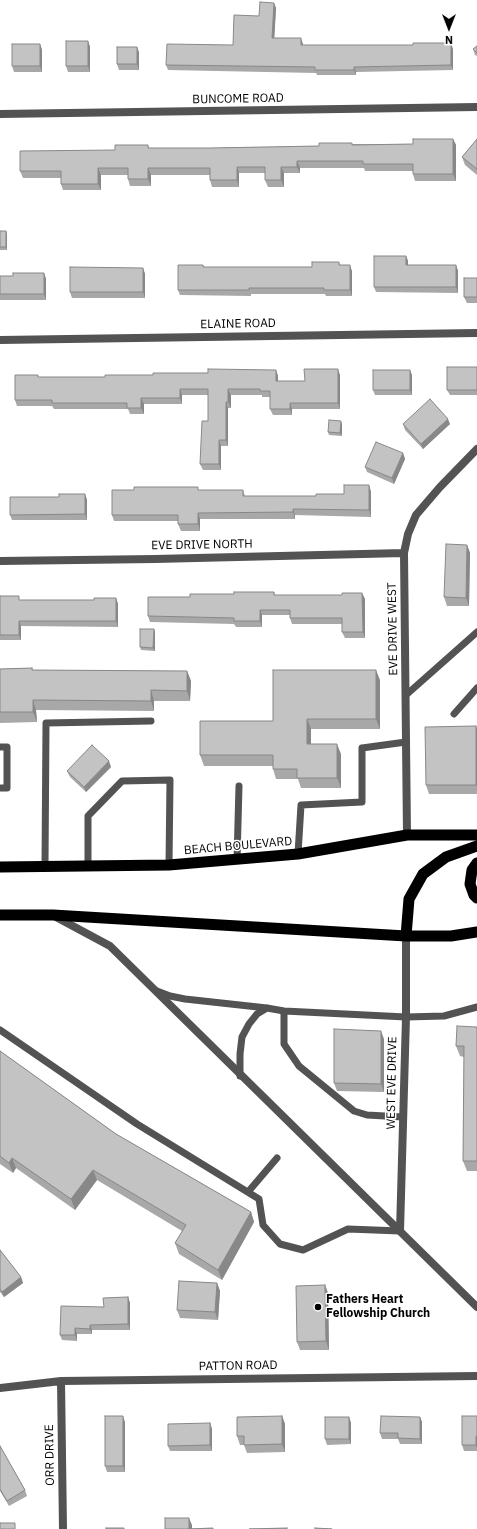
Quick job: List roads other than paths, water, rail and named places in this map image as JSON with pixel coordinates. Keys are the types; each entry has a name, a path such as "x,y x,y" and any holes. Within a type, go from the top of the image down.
{"highway":[{"name":"BEACH BOULEVARD","path":"0,867 169,864 238,860 298,854 407,835 477,835"},
{"path":"406,936 409,899 423,874 446,857 477,846"},
{"path":"477,863 472,870 470,884 474,895 477,898"},
{"path":"0,916 53,915 406,936 451,936 477,932"}],"street":[{"name":"BUNCOME ROAD","path":"0,114 477,107"},
{"name":"ELAINE ROAD","path":"0,340 477,333"},
{"name":"EVE DRIVE WEST","path":"407,835 404,553 408,534 416,515 440,487 477,449"},
{"name":"EVE DRIVE NORTH","path":"0,561 404,553"},
{"path":"53,915 110,946 240,1076 477,1307"},
{"name":"WEST EVE DRIVE","path":"400,1231 406,1017 406,936"},
{"name":"PATTON ROAD","path":"0,1388 61,1382 477,1376"},
{"name":"ORR DRIVE","path":"61,1382 63,1529"}],"lane":[{"path":"406,695 477,632"},
{"path":"454,714 477,688"},
{"path":"45,866 46,723 151,721"},
{"path":"298,854 301,804 362,802 362,748 406,742"},
{"path":"0,747 7,747 7,788 0,788"},
{"path":"88,866 88,816 122,781 170,780 169,864"},
{"path":"238,860 239,786"},
{"path":"153,989 170,996 185,999 284,1011 406,1017 444,1016 477,1007"},
{"path":"240,1076 242,1037 249,1024 258,1014 268,1008"},
{"path":"284,1011 284,1044 299,1066 354,1111 367,1115 403,1117"},
{"path":"0,1030 137,1124 259,1199 263,1225 280,1244 303,1250 348,1229 400,1231"},
{"path":"248,1192 277,1158"}],"place":[{"name":"Fathers Heart Fellowship Church","path":"318,1307"}]}
